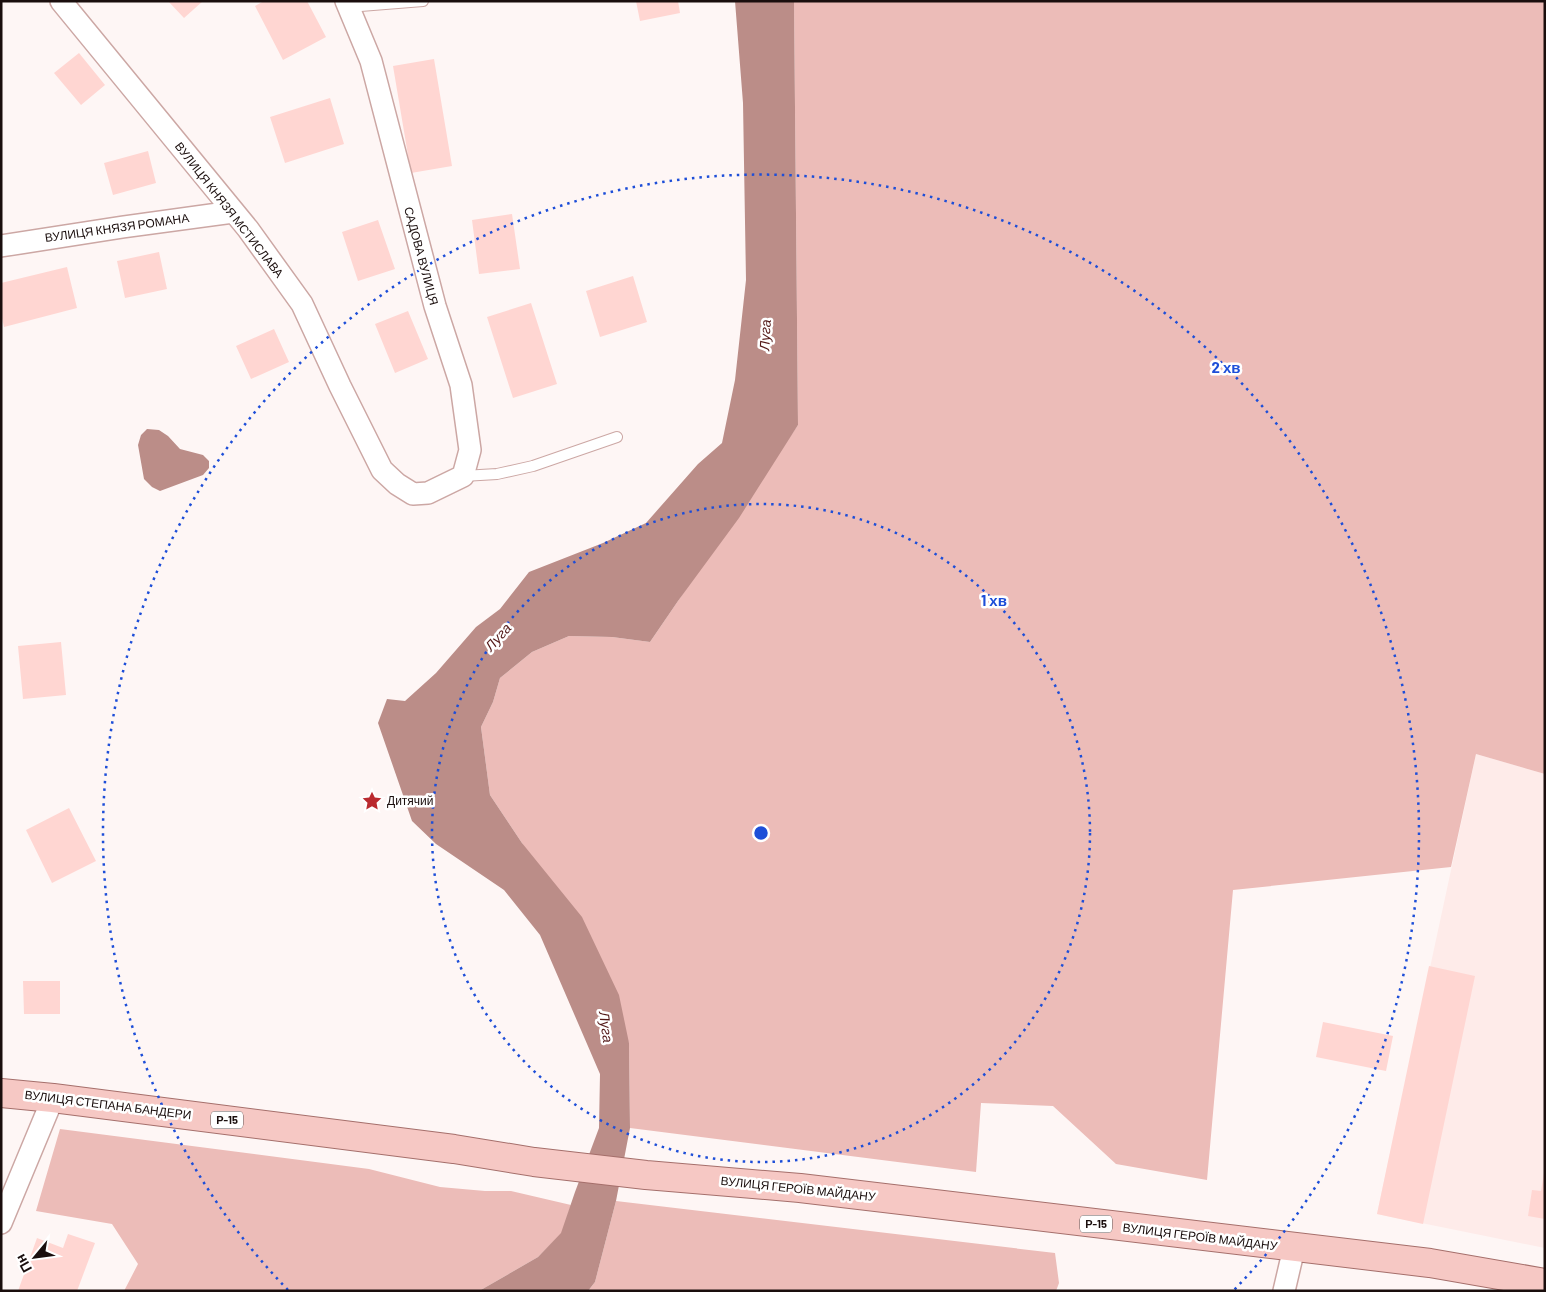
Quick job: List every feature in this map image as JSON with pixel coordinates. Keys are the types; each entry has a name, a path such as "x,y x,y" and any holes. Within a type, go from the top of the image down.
{"main road":[{"name":"ВУЛИЦЯ СТЕПАНА БАНДЕРИ","path":"1,1092 646,1175"},
{"name":"ВУЛИЦЯ ГЕРОЇВ МАЙДАНУ","path":"646,1175 800,1188 1430,1263 1545,1282"}],"street":[{"name":"ВУЛИЦЯ КНЯЗЯ МСТИСЛАВА","path":"61,1 248,229 302,304 382,470 397,484 413,494 428,493 463,476"},
{"name":"САДОВА ВУЛИЦЯ","path":"347,4 371,60 434,306 461,385 470,450 463,476"},
{"name":"ВУЛИЦЯ КНЯЗЯ РОМАНА","path":"1,246 233,212"},
{"path":"1,1223 52,1098"},
{"path":"1284,1291 1294,1248"}],"lane":[{"path":"347,4 423,1"},
{"path":"463,476 497,474 533,466 617,437"}],"shaded area":[{"path":"794,1 1545,1 1545,774 1476,754 1451,867 1233,890 1207,1180 1116,1164 1053,1106 981,1103 976,1172 630,1128 629,1043 522,843 490,795 481,727 493,702 500,678 532,652 569,636 612,637 650,642 798,425"},
{"path":"1476,754 1545,774 1545,1248 1377,1214"},
{"path":"60,1129 369,1169 440,1187 511,1191 571,1205 562,1233 538,1257 479,1291 124,1291 138,1264 112,1224 36,1211"},
{"path":"616,1201 1055,1253 1059,1283 1056,1291 588,1291 595,1282"}],"water":[{"name":"Луга","path":"735,1 794,1 798,425 739,518 650,642 612,637 569,636 532,652 500,678 493,702 481,727 490,795 522,843 582,917 619,995 629,1043 630,1128 616,1201 595,1282 588,1291 479,1291 538,1257 561,1233 599,1128 600,1074 540,935 504,890 436,844 412,821 378,723 387,699 405,701 436,673 476,627 500,609 529,572 603,543 646,523 698,464 722,443 735,380 746,280 743,103"},
{"path":"147,429 159,430 168,436 180,449 203,455 209,461 209,468 203,475 160,491 152,487 144,479 138,445 141,435"}],"building":[{"path":"168,1 203,1 184,18"},
{"path":"264,1 307,1 326,37 283,60 255,6"},
{"path":"636,1 678,1 680,13 640,21"},
{"path":"79,53 105,85 81,105 54,73"},
{"path":"434,59 452,166 411,173 393,66"},
{"path":"330,98 344,144 285,163 270,117"},
{"path":"148,151 156,183 113,195 104,163"},
{"path":"512,214 520,269 479,274 472,220"},
{"path":"378,220 395,269 358,281 342,232"},
{"path":"159,252 167,289 125,298 117,261"},
{"path":"67,267 77,308 4,327 1,314 1,283"},
{"path":"633,276 647,322 600,337 586,291"},
{"path":"531,303 557,384 513,398 487,317"},
{"path":"408,311 428,359 395,373 375,324"},
{"path":"274,329 289,362 251,379 236,346"},
{"path":"61,642 66,695 23,699 18,646"},
{"path":"69,808 96,861 52,883 26,830"},
{"path":"1429,966 1475,976 1423,1224 1377,1214"},
{"path":"23,981 60,981 60,1014 24,1014"},
{"path":"1323,1022 1393,1036 1386,1071 1316,1057"},
{"path":"1544,1173 1545,1219 1528,1216 1532,1190 1541,1191"},
{"path":"68,1234 95,1243 77,1291 18,1291 37,1238 63,1248"}],"place":[{"name":"Дитячий","path":"372,801"}]}
